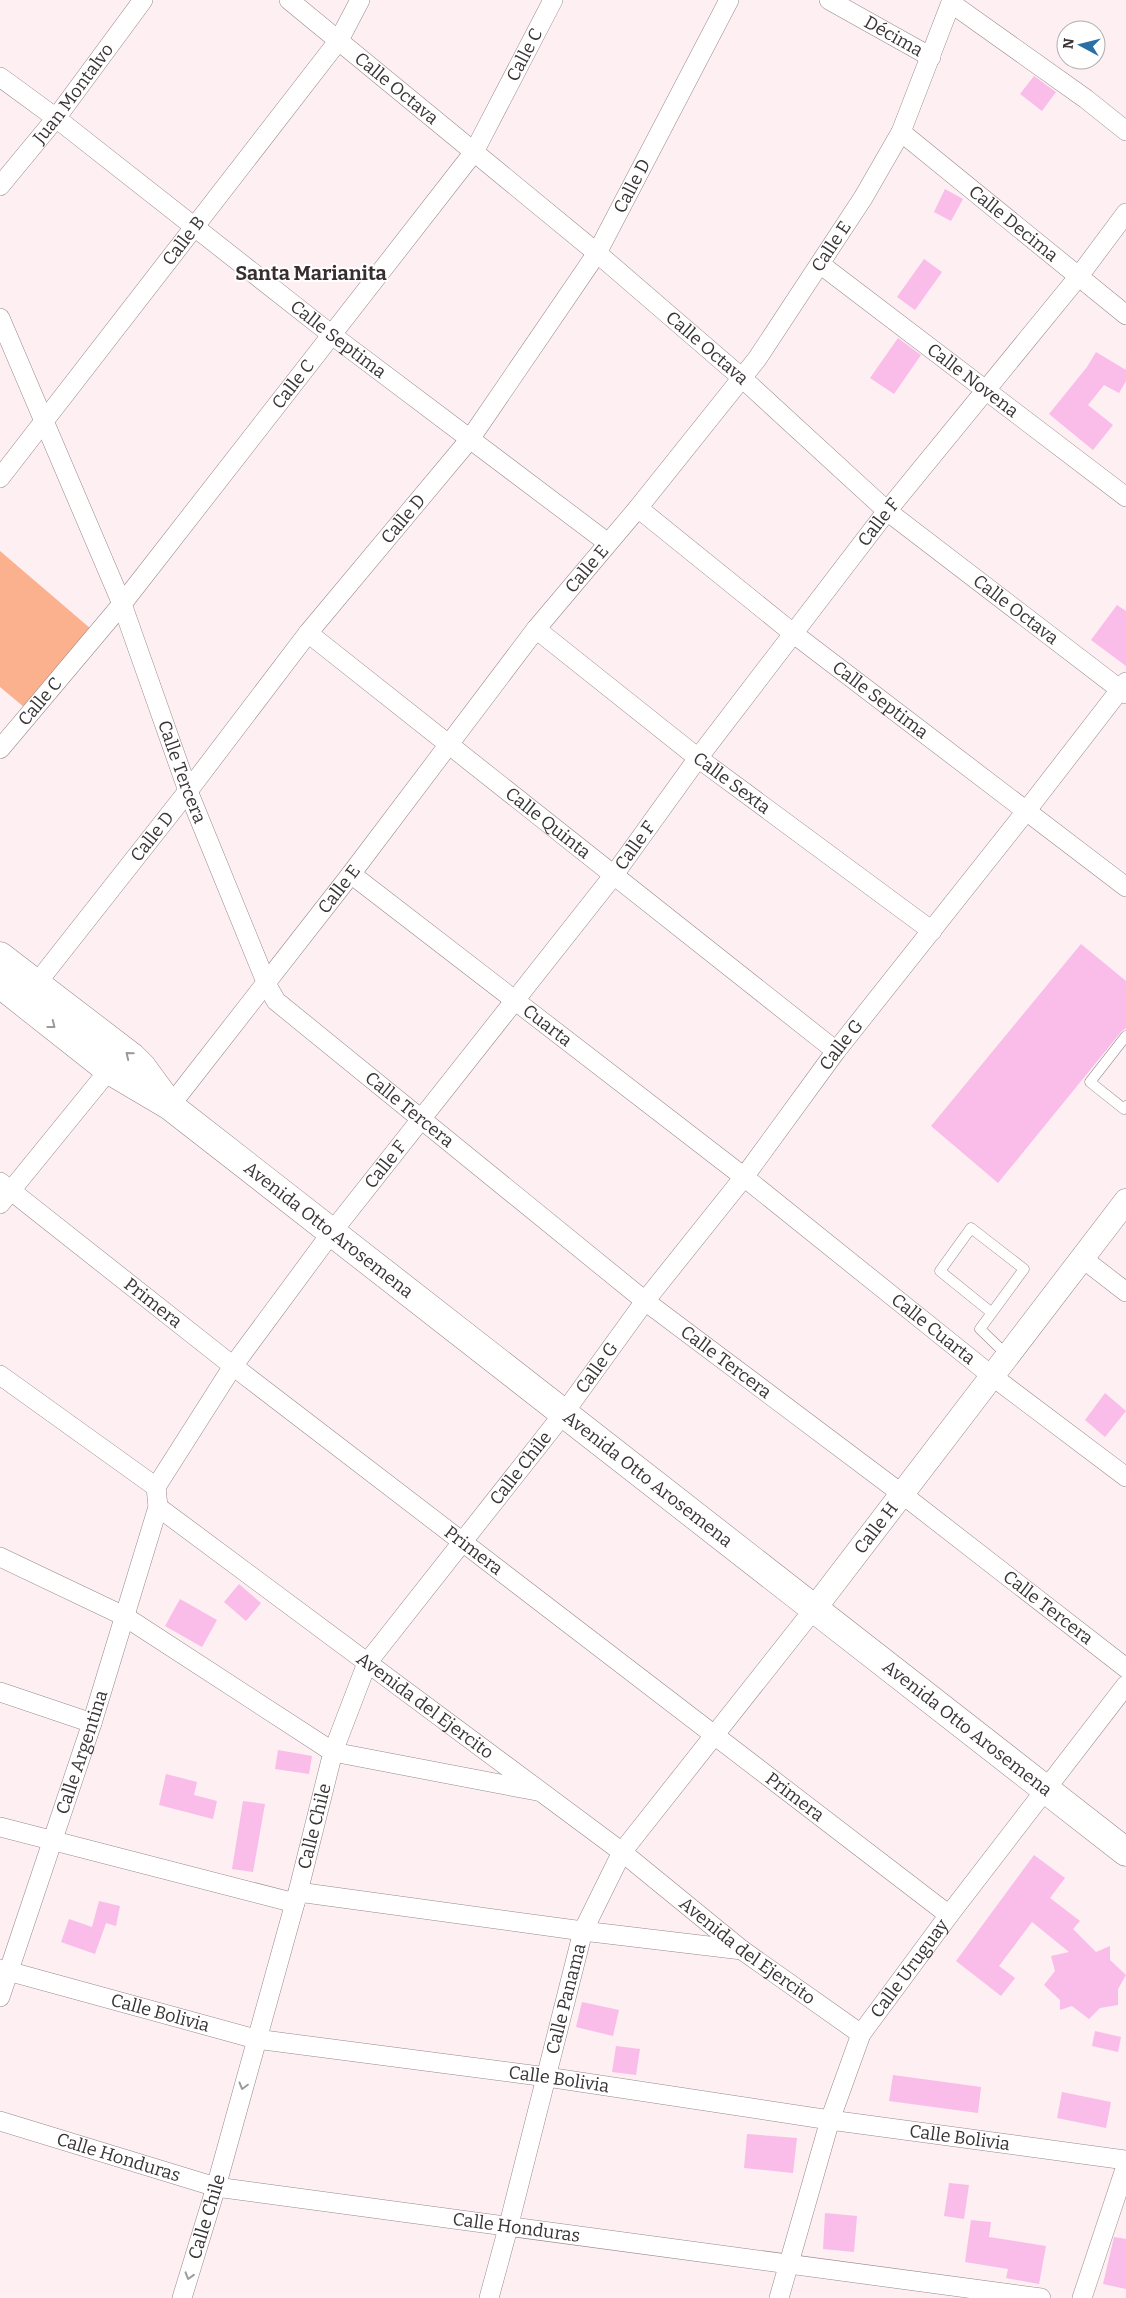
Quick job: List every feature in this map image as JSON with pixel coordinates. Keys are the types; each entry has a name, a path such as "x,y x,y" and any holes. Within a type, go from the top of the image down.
{"main road":[{"name":"Avenida Otto Arosemena","path":"0,956 28,993 110,1070 170,1106 1126,1852"},
{"name":"Avenida Otto Arosemena","path":"0,984 28,993 132,1057 142,1067 170,1106"}],"street":[{"name":"Juan Montalvo","path":"0,186 56,118 143,0"},
{"name":"Calle Octava","path":"289,0 597,253 742,378 888,511 1124,689"},
{"name":"Calle B","path":"0,478 339,40 360,0"},
{"name":"Calle C","path":"0,749 122,604 474,152 553,0"},
{"name":"Calle D","path":"28,993 188,791 308,633 470,439 597,253 729,0"},
{"name":"Décima","path":"829,0 931,57"},
{"name":"Calle E","path":"170,1106 351,874 536,629 638,508 742,378 863,198 901,132 952,2"},
{"path":"952,2 1086,99 1126,131"},
{"name":"Calle Septima","path":"0,77 194,225 332,335 608,543"},
{"name":"Calle Decima","path":"901,132 1126,315"},
{"name":"Calle F","path":"156,1486 233,1366 332,1232 613,876 698,758 888,511 1079,276 1126,213"},
{"name":"Calle Novena","path":"820,264 1126,497"},
{"name":"Calle Tercera","path":"0,318 122,604 188,791 276,1001 645,1301 902,1494 1126,1668"},
{"name":"Calle Septima","path":"638,508 794,634 1028,810 1126,887"},
{"name":"Calle Sexta","path":"536,629 698,758 932,931"},
{"name":"Calle Quinta","path":"308,633 836,1051"},
{"name":"Calle G","path":"564,1413 645,1301 744,1177 836,1051 1124,689"},
{"name":"Cuarta","path":"351,874 744,1177"},
{"path":"4,1192 110,1070"},
{"name":"Calle Cuarta","path":"744,1177 992,1376 1126,1477"},
{"name":"Primera","path":"4,1192 949,1915"},
{"name":"Calle H","path":"622,1852 814,1609 1126,1201"},
{"path":"1082,1258 1126,1292"},
{"path":"0,1375 156,1486 158,1507"},
{"name":"Calle Chile","path":"182,2298 216,2186 297,1897 333,1752 368,1663 564,1413"},
{"name":"Calle Argentina","path":"0,1997 5,1970 54,1841 158,1507"},
{"name":"Avenida del Ejercito","path":"158,1507 622,1852 742,1950 861,2034"},
{"path":"0,1557 124,1616 333,1752 541,1792"},
{"name":"Calle Uruguay","path":"779,2298 830,2120 861,2034 949,1915 1126,1685"},
{"path":"0,1692 92,1723"},
{"path":"0,1827 297,1897 742,1950"},
{"name":"Calle Panama","path":"489,2298 583,1931 622,1852"},
{"name":"Calle Bolivia","path":"5,1970 256,2039 547,2077 830,2120 1126,2160"},
{"name":"Calle Honduras","path":"0,2121 216,2186 508,2228 1041,2298"},
{"path":"1082,2298 1126,2166"}],"lane":[{"path":"1126,1036 1090,1082 1124,1109 1126,1106"},
{"path":"992,1313 940,1271 971,1228 1024,1269 992,1313 981,1327 980,1332 1008,1356"}],"shaded area":[{"path":"0,551 91,629 24,707 0,687"}],"building":[{"path":"1034,76 1056,92 1042,111 1020,94"},
{"path":"945,189 963,199 951,221 934,212"},
{"path":"924,259 942,272 915,310 897,297"},
{"path":"898,338 921,355 894,394 870,378"},
{"path":"1096,352 1126,370 1126,381 1119,393 1104,385 1088,405 1113,425 1093,450 1049,414 1087,367"},
{"path":"1117,605 1126,611 1126,666 1091,640"},
{"path":"1081,944 1126,981 1126,1028 998,1183 931,1126"},
{"path":"1105,1393 1126,1411 1105,1437 1085,1420"},
{"path":"239,1584 261,1603 246,1621 224,1602"},
{"path":"180,1599 217,1620 202,1647 165,1626"},
{"path":"278,1750 312,1756 309,1774 275,1769"},
{"path":"166,1774 197,1782 194,1795 217,1801 213,1819 159,1805"},
{"path":"243,1801 265,1804 253,1872 232,1869"},
{"path":"1034,1855 1065,1878 1050,1898 1080,1921 1073,1929 1096,1952 1110,1946 1110,1960 1126,1975 1118,1989 1118,2005 1100,2008 1089,2019 1072,2006 1060,2010 1060,2000 1044,1985 1055,1971 1051,1956 1069,1952 1032,1922 999,1966 1015,1978 1001,1996 956,1961"},
{"path":"99,1901 120,1906 116,1926 106,1923 95,1954 61,1942 69,1919 92,1927"},
{"path":"582,2002 619,2010 613,2036 576,2027"},
{"path":"1095,2031 1121,2037 1118,2052 1092,2046"},
{"path":"616,2046 640,2049 636,2075 612,2072"},
{"path":"893,2075 981,2087 978,2113 889,2101"},
{"path":"1062,2092 1111,2102 1106,2128 1057,2118"},
{"path":"747,2134 797,2138 793,2173 744,2168"},
{"path":"949,2183 969,2185 964,2219 944,2216"},
{"path":"825,2213 857,2216 854,2252 823,2249"},
{"path":"971,2220 991,2222 989,2237 1046,2246 1039,2284 1006,2278 1008,2269 965,2262"},
{"path":"1114,2237 1126,2239 1126,2289 1103,2284"}],"district":[{"name":"Santa Marianita","path":"311,273"}]}
